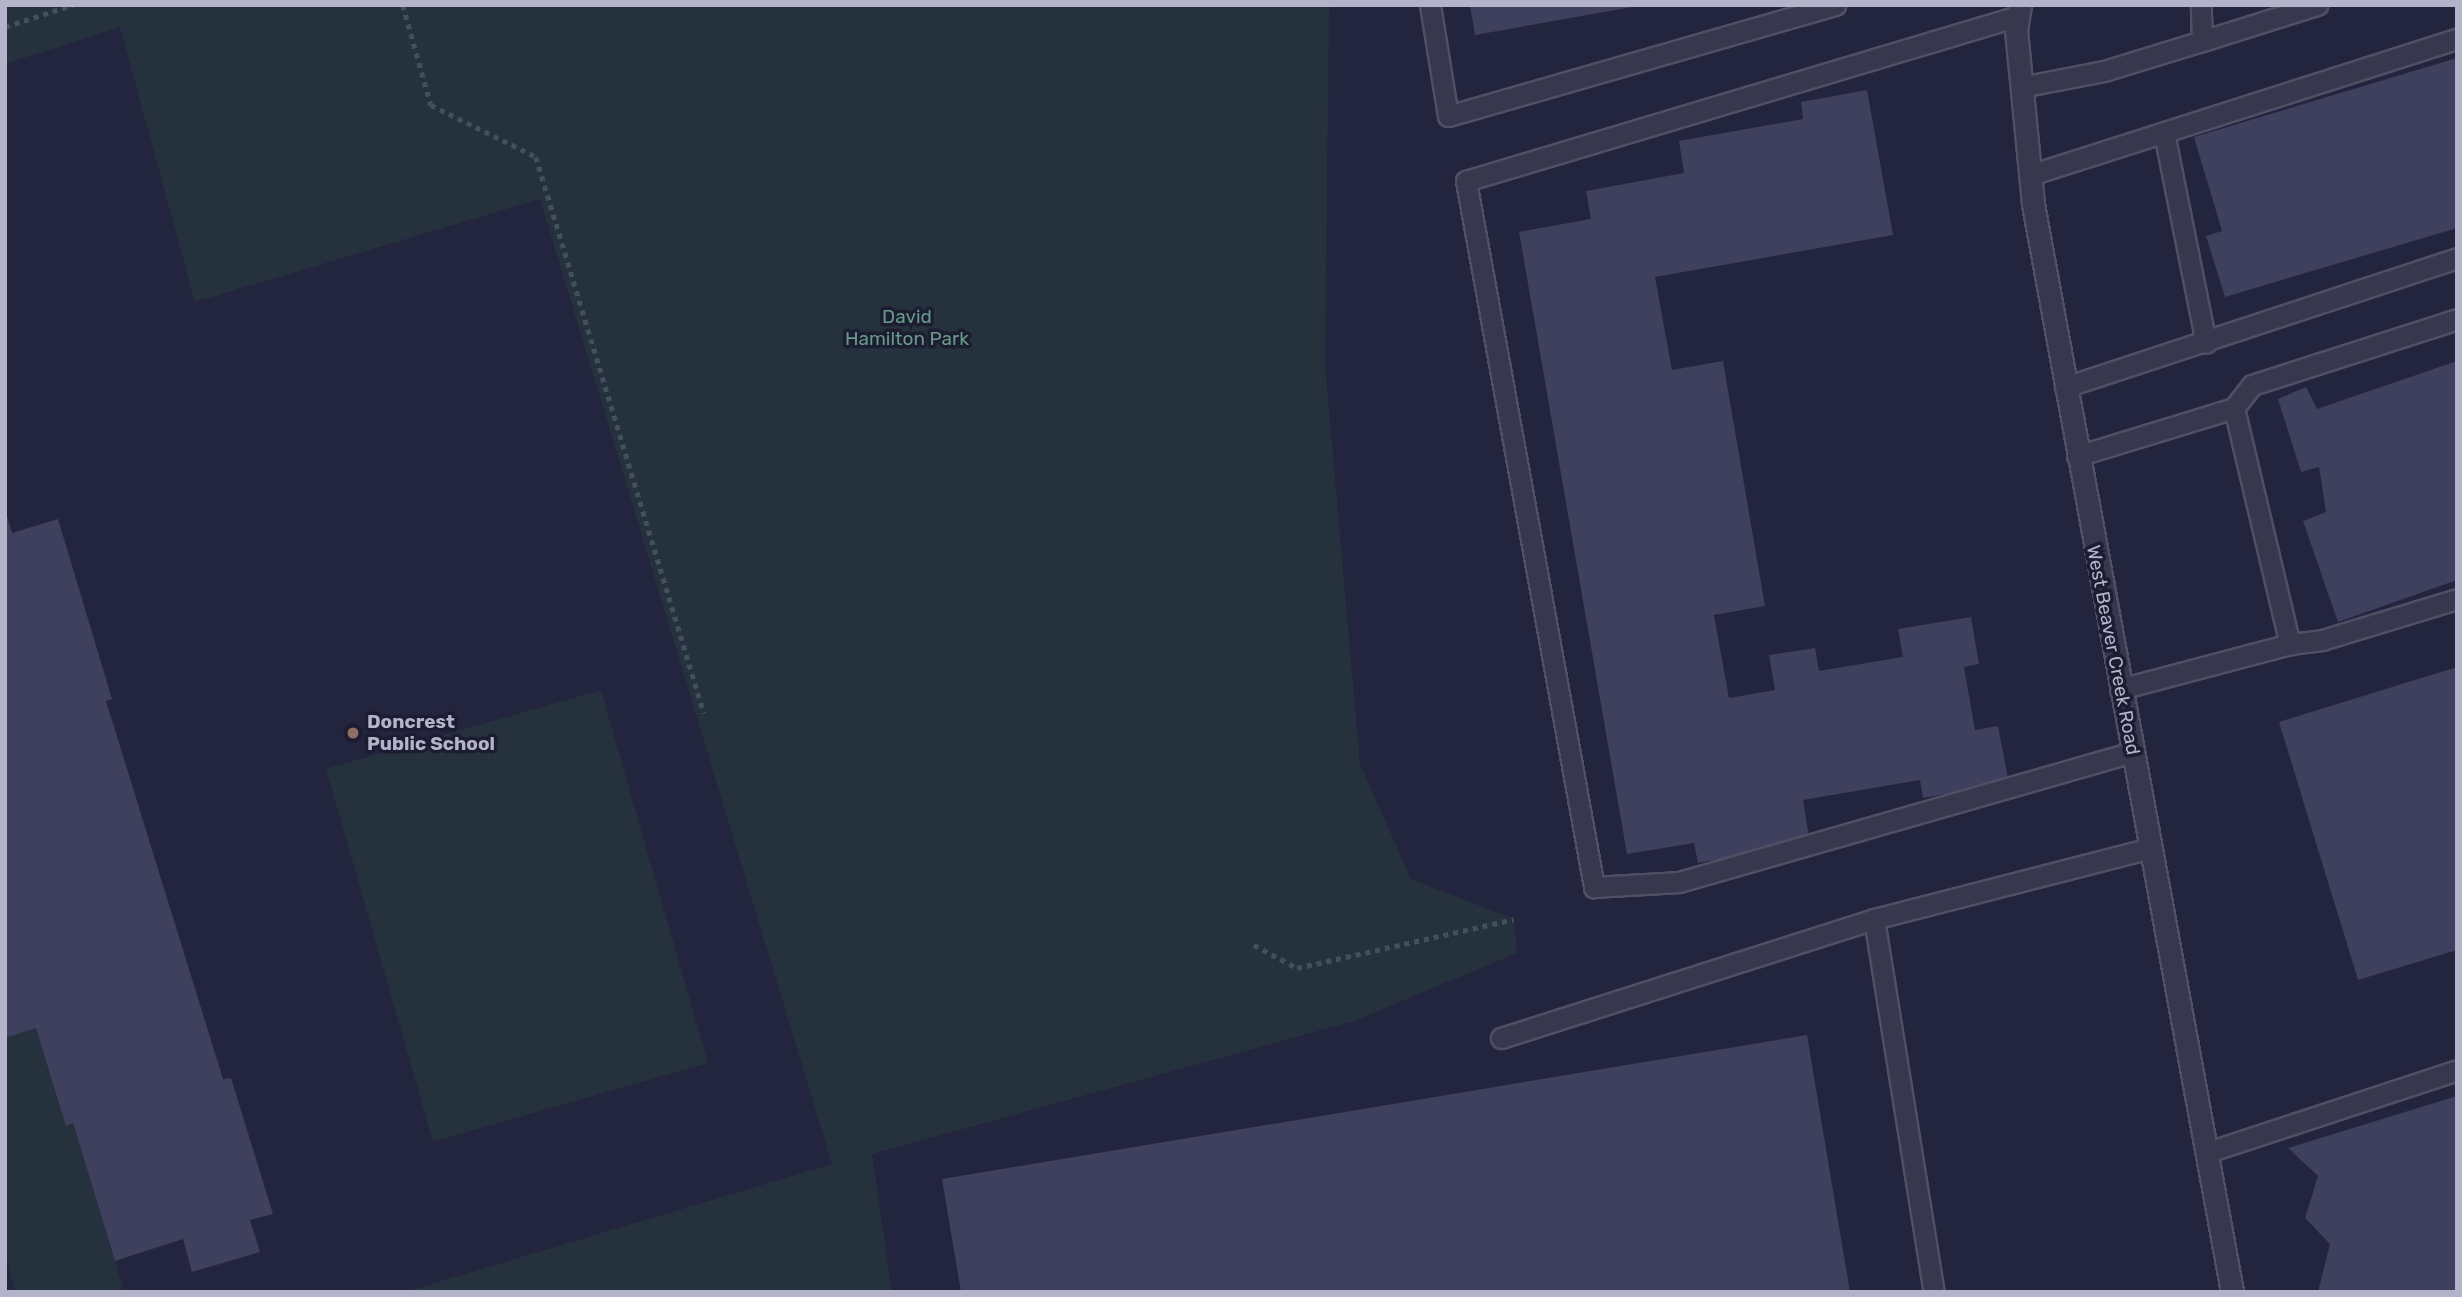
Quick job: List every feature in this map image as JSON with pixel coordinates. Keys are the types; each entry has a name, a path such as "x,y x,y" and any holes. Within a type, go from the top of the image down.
{"street":[{"name":"West Beaver Creek Road","path":"2019,11 2021,87 2030,175 2065,387 2232,1292"}],"lane":[{"path":"1430,5 1448,116 1835,5"},
{"path":"2201,5 2202,41"},
{"path":"2021,87 2104,71 2317,5"},
{"path":"2019,11 1466,181 1594,887 1679,883 2133,752"},
{"path":"2030,175 2457,39"},
{"path":"2164,133 2206,343"},
{"path":"2065,387 2206,343 2457,258"},
{"path":"2077,456 2234,408 2252,384 2457,320"},
{"path":"2234,408 2290,644"},
{"path":"2120,689 2290,644 2322,640 2457,599"},
{"path":"1501,1038 1874,919 2151,849"},
{"path":"1874,919 1934,1292"},
{"path":"2208,1152 2457,1070"}],"path":[{"path":"5,27 72,5"},
{"path":"404,5 431,105 536,157 704,713"},
{"path":"1254,945 1297,968 1514,919"}],"green space":[{"name":"David Hamilton Park","path":"5,5 1329,5 1325,365 1360,764 1411,879 1514,919 1517,953 1354,1021 872,1154 892,1292 405,1292 832,1164 540,199 195,302 120,27 5,64"},
{"path":"601,690 708,1063 433,1142 326,769"},
{"path":"36,1028 67,1125 73,1123 123,1288 112,1292 15,1292 5,1255 5,1038"}],"building":[{"path":"1470,5 1632,5 1632,7 1475,35"},
{"path":"2457,58 2457,228 2225,297 2206,236 2222,231 2194,137"},
{"path":"1867,90 1893,235 1655,277 1672,370 1723,361 1765,606 1714,615 1729,698 1775,690 1769,655 1815,648 1819,671 1903,657 1898,629 1971,617 1979,664 1964,667 1975,730 1998,726 2009,783 1923,798 1920,780 1803,800 1810,843 1698,863 1694,843 1627,854 1519,232 1591,219 1586,191 1684,173 1679,141 1803,119 1801,102"},
{"path":"2457,361 2457,580 2338,622 2303,521 2326,512 2319,467 2301,472 2278,399 2306,387 2317,409"},
{"path":"6,513 12,533 58,519 112,699 106,701 223,1079 231,1078 273,1214 250,1220 260,1252 192,1272 183,1239 115,1261 73,1123 66,1126 36,1028 5,1038"},
{"path":"2457,667 2457,950 2358,980 2279,722"},
{"path":"1807,1035 1850,1292 961,1292 942,1179"},
{"path":"2457,1096 2457,1292 2318,1292 2330,1244 2305,1218 2318,1176 2288,1148"}],"place":[{"name":"Doncrest Public School","path":"353,733"}]}
